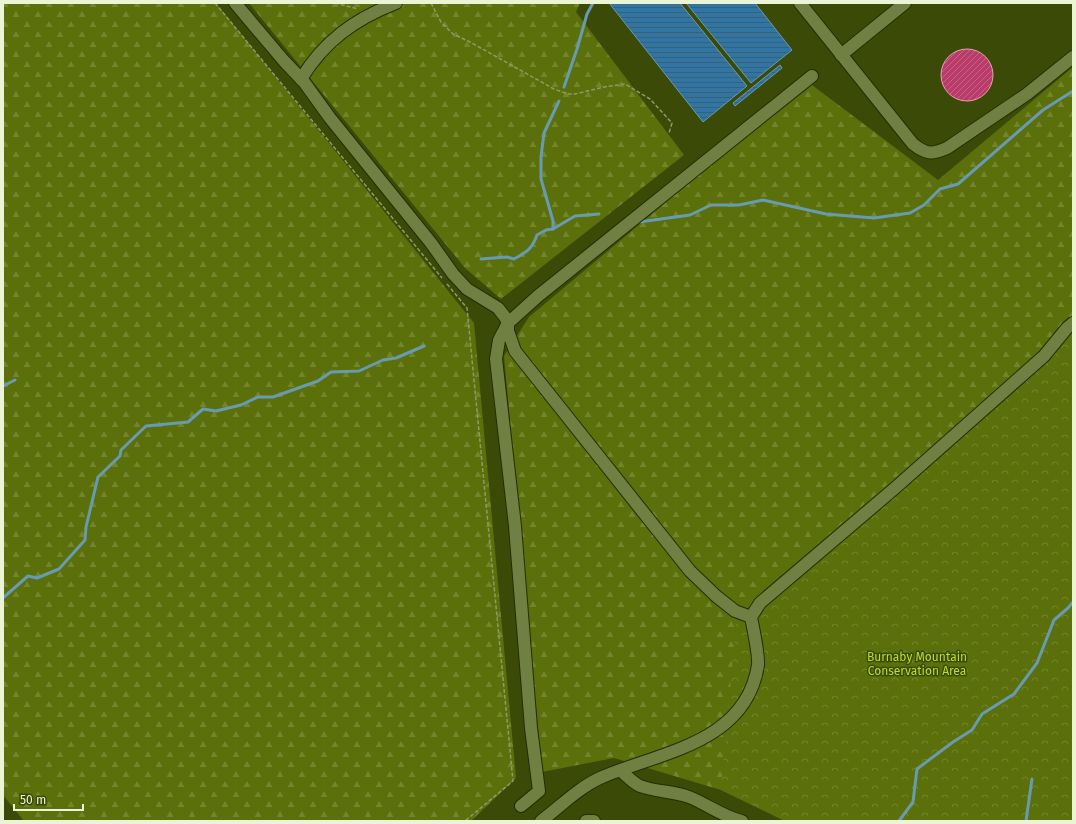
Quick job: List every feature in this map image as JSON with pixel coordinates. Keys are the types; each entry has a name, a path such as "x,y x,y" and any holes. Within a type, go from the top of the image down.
{"lane":[{"path":"235,3 301,79 330,118 431,243 453,274 467,290 498,308 508,323 508,331 515,350 690,571 716,596 735,611 751,617"},
{"path":"301,79 311,62 347,28 370,14 396,3"},
{"path":"800,3 913,144 922,151 930,153 937,153 947,148 1027,94 1073,57"},
{"path":"842,55 905,3"},
{"path":"520,806 539,791 531,728 515,526 496,359 499,340 508,323 550,286 812,76"},
{"path":"541,821 582,789 599,779 654,760 691,745 716,731 734,715 749,693 758,664 751,617 760,603 895,488 1044,356 1067,328 1073,323"},
{"path":"622,771 630,780 640,786 687,796 724,815 742,821"},
{"path":"586,821 594,821"}],"path":[{"path":"215,3 442,278"},
{"path":"334,3 349,6 370,14"},
{"path":"431,3 442,22 453,34 554,89 568,94 575,94 625,84 650,99 672,123 669,132"},
{"path":"446,284 467,308 513,781 466,821"}],"green space":[{"path":"3,3 216,3 474,323 516,778 471,821 24,821 3,795"},
{"path":"249,3 580,3 576,12 684,155 501,299 465,268"},
{"path":"1073,67 1073,821 785,821 721,790 614,758 542,772 504,356 529,317 696,177 812,85 938,180"},
{"name":"Burnaby Mountain Conservation Area","path":"1073,327 1073,821 785,821 721,790 737,612"}],"water":[{"path":"609,3 680,3 747,86 703,122"},
{"path":"686,3 755,3 792,50 751,83"},
{"path":"780,65 782,68 735,106 733,103"}],"building":[{"path":"967,49 977,51 985,57 991,65 993,75 991,85 985,93 977,99 967,101 957,99 949,93 943,85 941,75 943,65 949,57 957,51"}],"waterway":[{"path":"564,87 587,14 593,3"},
{"path":"639,222 690,215 711,205 739,205 763,200 826,214 874,218 910,213 924,205 940,189 958,184 1043,110 1073,91"},
{"path":"553,229 553,221 541,179 541,157 544,133 559,101"},
{"path":"481,259 507,257 514,259 528,250 533,244 537,235 546,230 553,229 575,216 599,214"},
{"path":"3,597 28,576 37,578 59,569 85,540 86,527 98,477 120,456 121,450 146,426 188,422 203,409 216,411 241,405 258,397 273,397 318,381 331,372 359,371 383,360 396,358 424,346"},
{"path":"3,386 15,380"},
{"path":"899,821 913,802 917,769 953,742 972,730 982,714 1014,694 1037,663 1054,620 1073,602"},
{"path":"1026,821 1032,779"}]}
